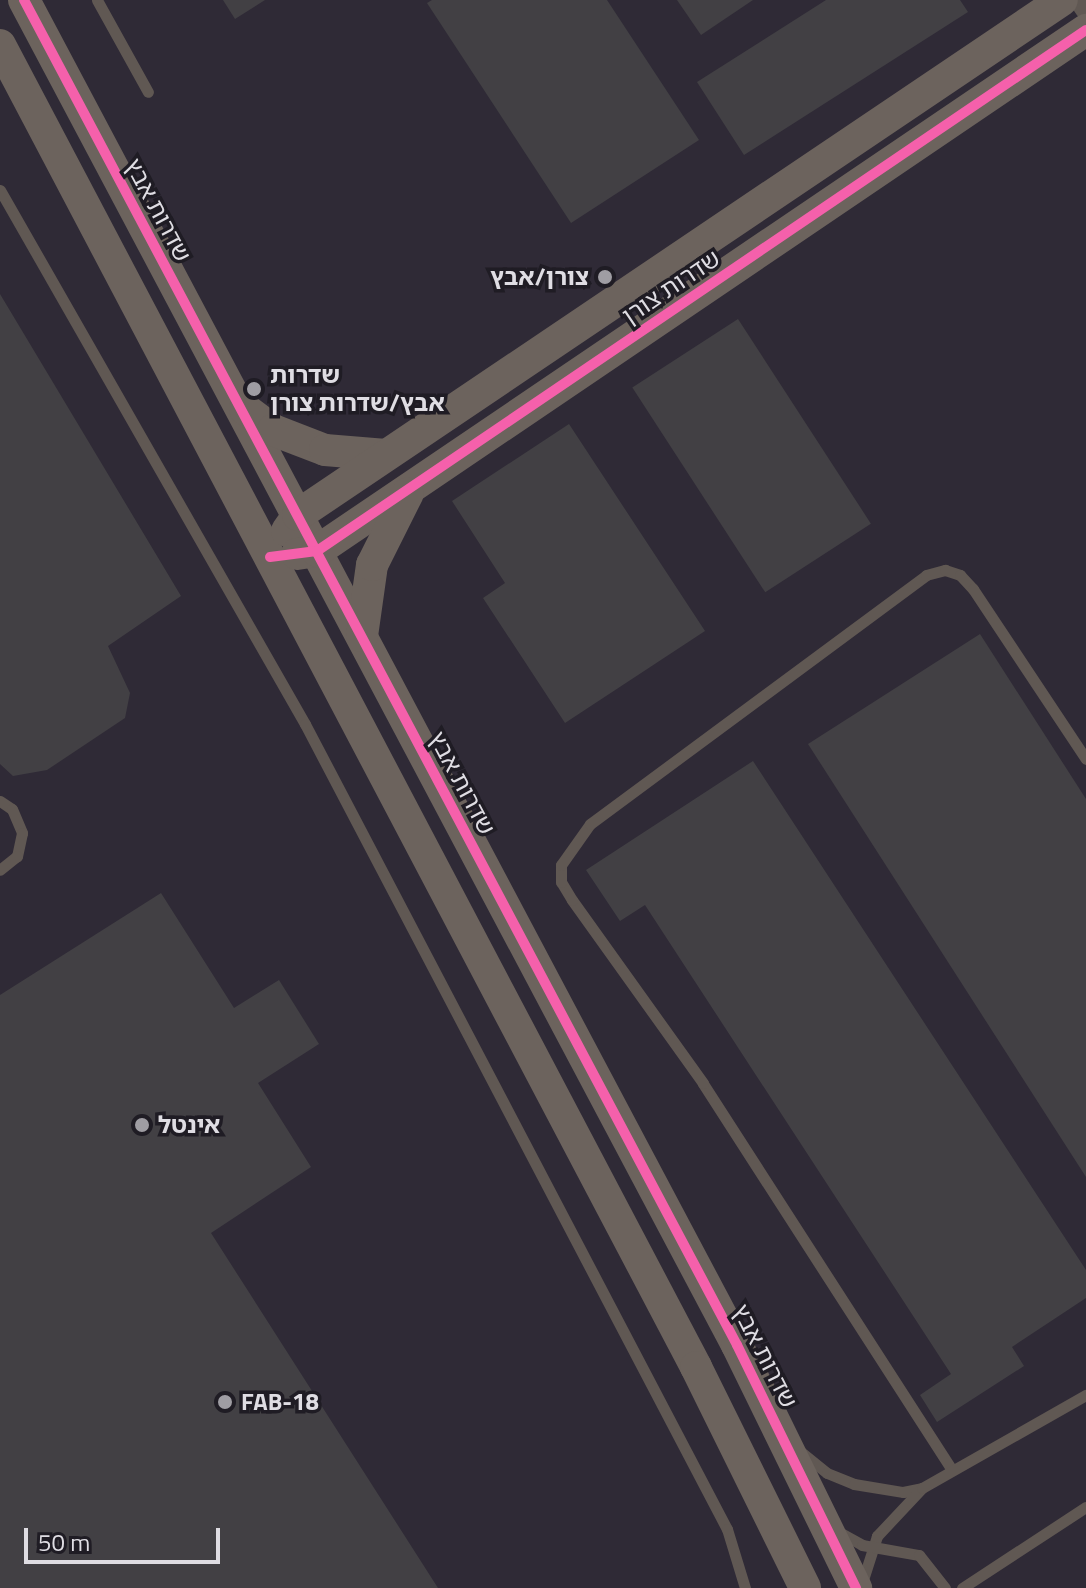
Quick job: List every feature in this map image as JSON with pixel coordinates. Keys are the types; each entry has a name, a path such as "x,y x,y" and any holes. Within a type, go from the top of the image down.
{"street":[{"name":"שדרות אבץ","path":"24,0 860,1583"},
{"name":"שדרות צורן","path":"270,557 298,515 1062,0"},
{"path":"1080,0 1086,9"},
{"name":"שדרות צורן","path":"270,557 317,551 1086,30"},
{"path":"0,45 696,1367 805,1588"},
{"path":"235,399 252,416 296,441 354,456 386,455"},
{"path":"362,636 372,565 413,487"}],"lane":[{"path":"97,0 148,92"},
{"path":"0,190 305,724 727,1529 745,1588"},
{"path":"952,1470 703,1083 566,891 561,865 590,824 926,575 945,570 960,575 973,589 1086,759"},
{"path":"0,801 12,809 22,833 17,856 0,870"},
{"path":"860,1583 872,1547 892,1515 922,1488 1086,1395"},
{"path":"783,1435 839,1479 888,1490 922,1488"},
{"path":"962,1588 1086,1507"},
{"path":"823,1516 850,1540 926,1560 945,1588"},
{"path":"860,1583 880,1557 901,1551"}],"shaded area":[{"path":"0,0 1086,0 1086,1588 0,1588"}],"building":[{"path":"223,0 265,0 235,19"},
{"path":"432,0 607,0 699,140 571,223 427,3"},
{"path":"677,0 753,0 701,35"},
{"path":"826,0 960,0 968,12 744,155 697,82"},
{"path":"0,294 181,596 108,646 130,693 125,718 47,770 13,776 0,764"},
{"path":"738,319 871,524 765,592 632,388"},
{"path":"569,424 705,631 565,723 483,598 505,583 452,501"},
{"path":"980,634 1086,799 1086,1177 808,744"},
{"path":"753,761 1086,1270 1086,1298 1012,1347 1024,1366 937,1422 920,1395 951,1374 645,905 620,921 586,870"},
{"path":"161,893 234,1008 279,980 319,1044 258,1083 311,1167 211,1233 438,1588 0,1588 0,995"}],"cycle path":[{"path":"24,0 737,1345 856,1588"},
{"path":"270,557 317,551 1086,30"}],"place":[{"name":"צורן/אבץ","path":"605,277"},
{"name":"שדרות אבץ/שדרות צורן","path":"254,389"},
{"name":"אינטל","path":"142,1125"},
{"name":"FAB-18","path":"225,1402"}]}
